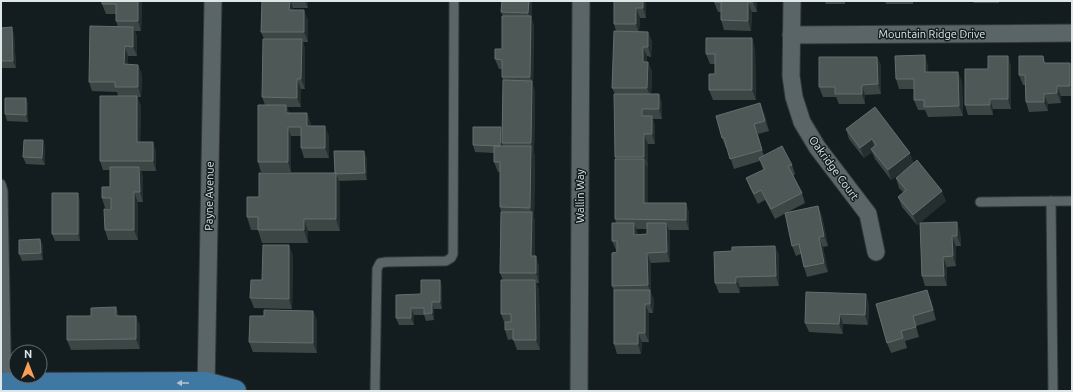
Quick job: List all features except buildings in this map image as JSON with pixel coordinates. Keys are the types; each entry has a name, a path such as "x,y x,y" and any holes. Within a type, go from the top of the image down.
{"main road":[{"path":"4,384 206,387 235,391"}],"street":[{"name":"Payne Avenue","path":"206,387 213,1"},
{"name":"Wallin Way","path":"579,391 581,1"},
{"name":"Oakridge Court","path":"792,1 791,76 794,97 802,122 816,147 868,214 876,252"},
{"name":"Mountain Ridge Drive","path":"791,34 1072,34"}],"lane":[{"path":"375,391 377,269 380,263 446,261 451,258 453,254 454,1"},
{"path":"1,184 4,192 6,350 4,384"},
{"path":"1051,201 1053,391"},
{"path":"980,202 1072,201"}]}
